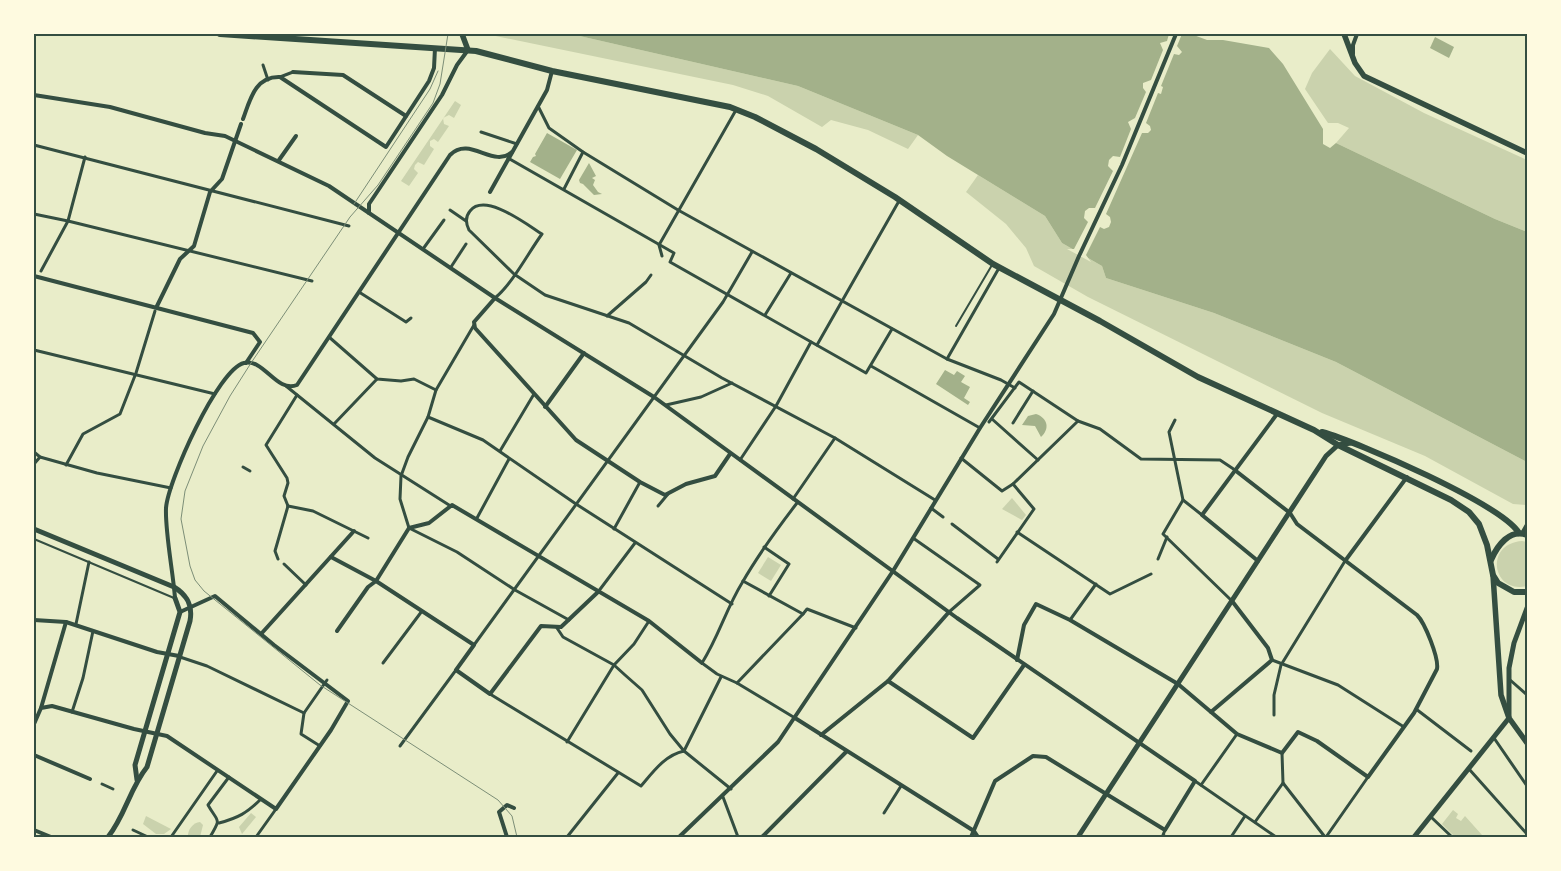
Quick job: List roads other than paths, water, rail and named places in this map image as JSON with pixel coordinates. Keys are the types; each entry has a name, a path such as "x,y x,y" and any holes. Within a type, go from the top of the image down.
{"main road":[{"path":"220,34 468,50 552,71 736,109 755,116 816,149 899,200 996,266 1100,320 1198,377 1314,430 1359,445 1458,491 1513,525 1523,534"},
{"path":"462,34 468,50"},
{"path":"1344,34 1354,61 1364,76 1527,153"},
{"path":"1314,430 1338,445 1451,500 1469,512 1482,531 1493,575 1501,695 1510,718 1527,743"},
{"path":"1523,534 1527,526"},
{"path":"1491,561 1499,545 1511,536 1523,534"},
{"path":"1493,575 1505,589 1514,592 1527,592"}],"street":[{"path":"679,837 772,749 795,718 893,571 961,458 1054,314 1122,165 1176,34"},
{"path":"1354,61 1353,45 1357,34"},
{"path":"280,77 384,147 432,75 436,48"},
{"path":"369,213 369,204 442,95 457,65 468,50"},
{"path":"263,65 268,80"},
{"path":"490,192 507,157 517,144 548,88 552,71"},
{"path":"243,118 255,87 268,80 293,72 343,75 406,116"},
{"path":"34,95 110,107 237,140 329,186 495,298 654,397 739,461 949,612 1276,837"},
{"path":"538,106 550,128 584,152 678,210 947,358 1015,388"},
{"path":"662,256 659,245 685,196 736,109"},
{"path":"66,465 83,434 120,414 136,373 156,309 180,259 190,251 213,189 222,180 241,124"},
{"path":"481,132 517,144"},
{"path":"279,160 296,136"},
{"path":"34,145 213,189 349,226"},
{"path":"286,386 298,384 454,151 462,148 472,148 497,157 507,157 674,253 670,262 866,373 892,328"},
{"path":"564,190 584,152"},
{"path":"41,271 68,220 85,157"},
{"path":"816,345 843,301 899,200"},
{"path":"466,220 476,206 491,205 542,234 514,274 474,323 436,390 428,417 408,456 401,476 400,499 409,528 457,552 515,590 569,621"},
{"path":"450,210 466,220 472,234 514,274 548,297 623,320 732,384 835,438 935,500"},
{"path":"34,214 68,220 312,281"},
{"path":"423,249 444,220"},
{"path":"470,239 472,234"},
{"path":"451,267 466,244"},
{"path":"400,746 723,302 752,252"},
{"path":"947,358 996,266"},
{"path":"765,315 791,273"},
{"path":"607,316 646,282 651,275"},
{"path":"34,276 253,333 260,342 246,362 233,368 216,394 197,425 170,488 166,512 175,598 180,612 135,765 136,780"},
{"path":"359,292 406,322 411,318"},
{"path":"474,323 545,407 576,440 640,482 662,494 668,494"},
{"path":"329,337 377,379 401,381 414,379 436,390"},
{"path":"739,461 776,406 812,342"},
{"path":"34,350 136,373 216,394"},
{"path":"545,407 584,352"},
{"path":"246,362 255,365 286,386 401,476 450,505 455,505 649,621 721,676 737,683 795,718 846,752 974,831 978,837"},
{"path":"871,366 980,428"},
{"path":"334,424 377,379"},
{"path":"1038,460 991,420 1019,382 1078,422 1100,429 1141,459 1220,460 1290,513 1297,524 1417,615 1424,626 1438,665 1417,703 1416,709 1326,837 1283,782 1282,753 1298,732 1317,740 1368,776"},
{"path":"665,405 701,397 732,384"},
{"path":"1013,423 1033,392"},
{"path":"500,450 534,394"},
{"path":"278,559 275,551 288,506 284,496 288,486 286,475 266,445 268,438 297,395"},
{"path":"1202,515 1277,414"},
{"path":"428,417 483,440 500,450 576,504 732,604"},
{"path":"1175,420 1169,432 1183,500 1258,560"},
{"path":"961,458 1002,491 1013,484 1078,422"},
{"path":"702,663 716,640 742,583 835,438"},
{"path":"1078,837 1326,456 1338,445 1359,445"},
{"path":"34,452 40,457 66,465 170,488"},
{"path":"658,506 668,494 686,484 715,476 730,454"},
{"path":"34,464 40,457"},
{"path":"477,518 509,458"},
{"path":"243,467 250,471"},
{"path":"1274,715 1274,695 1281,665 1345,561 1407,477"},
{"path":"614,529 640,482"},
{"path":"952,524 998,560 1034,509 1013,484"},
{"path":"1183,500 1164,534 1232,601 1268,648 1272,660 1338,685 1404,727"},
{"path":"337,631 368,587 376,581 409,528 429,523 450,505"},
{"path":"288,506 313,511 368,538"},
{"path":"931,508 943,517"},
{"path":"34,529 174,587 184,595 191,607 191,619 147,767 136,780 125,811 108,837"},
{"path":"261,634 354,531"},
{"path":"1017,532 1110,594 1151,574"},
{"path":"1158,559 1167,537"},
{"path":"821,735 888,681 949,612 980,585 913,538"},
{"path":"490,694 541,626 557,628 569,621 598,592 635,543"},
{"path":"764,547 789,564 769,596"},
{"path":"331,557 376,581 474,645"},
{"path":"76,624 89,562"},
{"path":"284,564 306,585"},
{"path":"742,583 801,613"},
{"path":"1070,620 1096,584"},
{"path":"180,612 215,596 346,699 347,706 256,837"},
{"path":"1017,660 1024,625 1036,604 1070,620 1178,684 1238,734 1282,753"},
{"path":"1414,837 1510,718 1508,678 1514,643 1527,608"},
{"path":"737,683 790,629 801,613 807,609 856,628"},
{"path":"383,663 422,611"},
{"path":"34,620 76,624 168,655 180,656 207,666 302,712"},
{"path":"567,743 614,665 634,644 649,621"},
{"path":"34,724 66,622"},
{"path":"557,628 563,637 614,665 642,690 670,734 684,750 731,789"},
{"path":"71,712 83,678 94,630"},
{"path":"1211,712 1272,660"},
{"path":"888,681 974,738 1024,664"},
{"path":"456,670 567,743 641,786 662,762 676,752 684,750 721,676"},
{"path":"1508,678 1527,695"},
{"path":"320,746 301,734 302,712 326,682"},
{"path":"40,708 52,706 145,732 157,732 167,736 276,809"},
{"path":"1416,709 1471,751"},
{"path":"1201,785 1238,734"},
{"path":"1494,738 1527,786"},
{"path":"762,837 846,752"},
{"path":"34,755 90,779"},
{"path":"971,837 995,781 1033,756 1041,755 1107,793 1165,830"},
{"path":"1469,768 1527,834"},
{"path":"172,837 217,771"},
{"path":"567,837 618,773"},
{"path":"219,823 218,818 208,805 229,777"},
{"path":"1166,837 1163,835 1165,830 1195,781"},
{"path":"1255,822 1283,782"},
{"path":"102,784 113,789"},
{"path":"884,813 902,786"},
{"path":"722,797 738,837"},
{"path":"210,837 219,823 237,819 246,814 261,799"},
{"path":"507,837 499,812 507,805 514,808"},
{"path":"1232,837 1245,816"},
{"path":"1431,817 1452,837"},
{"path":"34,830 51,837"},
{"path":"133,830 148,837"}],"lane":[{"path":"956,326 996,266"},
{"path":"34,539 175,598"}],"tram line":[{"path":"448,34 440,84 433,103 378,185 350,217 230,396 203,446 185,491 181,519 190,566 195,580 204,591 320,685 498,800 512,816 517,837"},
{"path":"354,204 430,89 438,71"}]}
